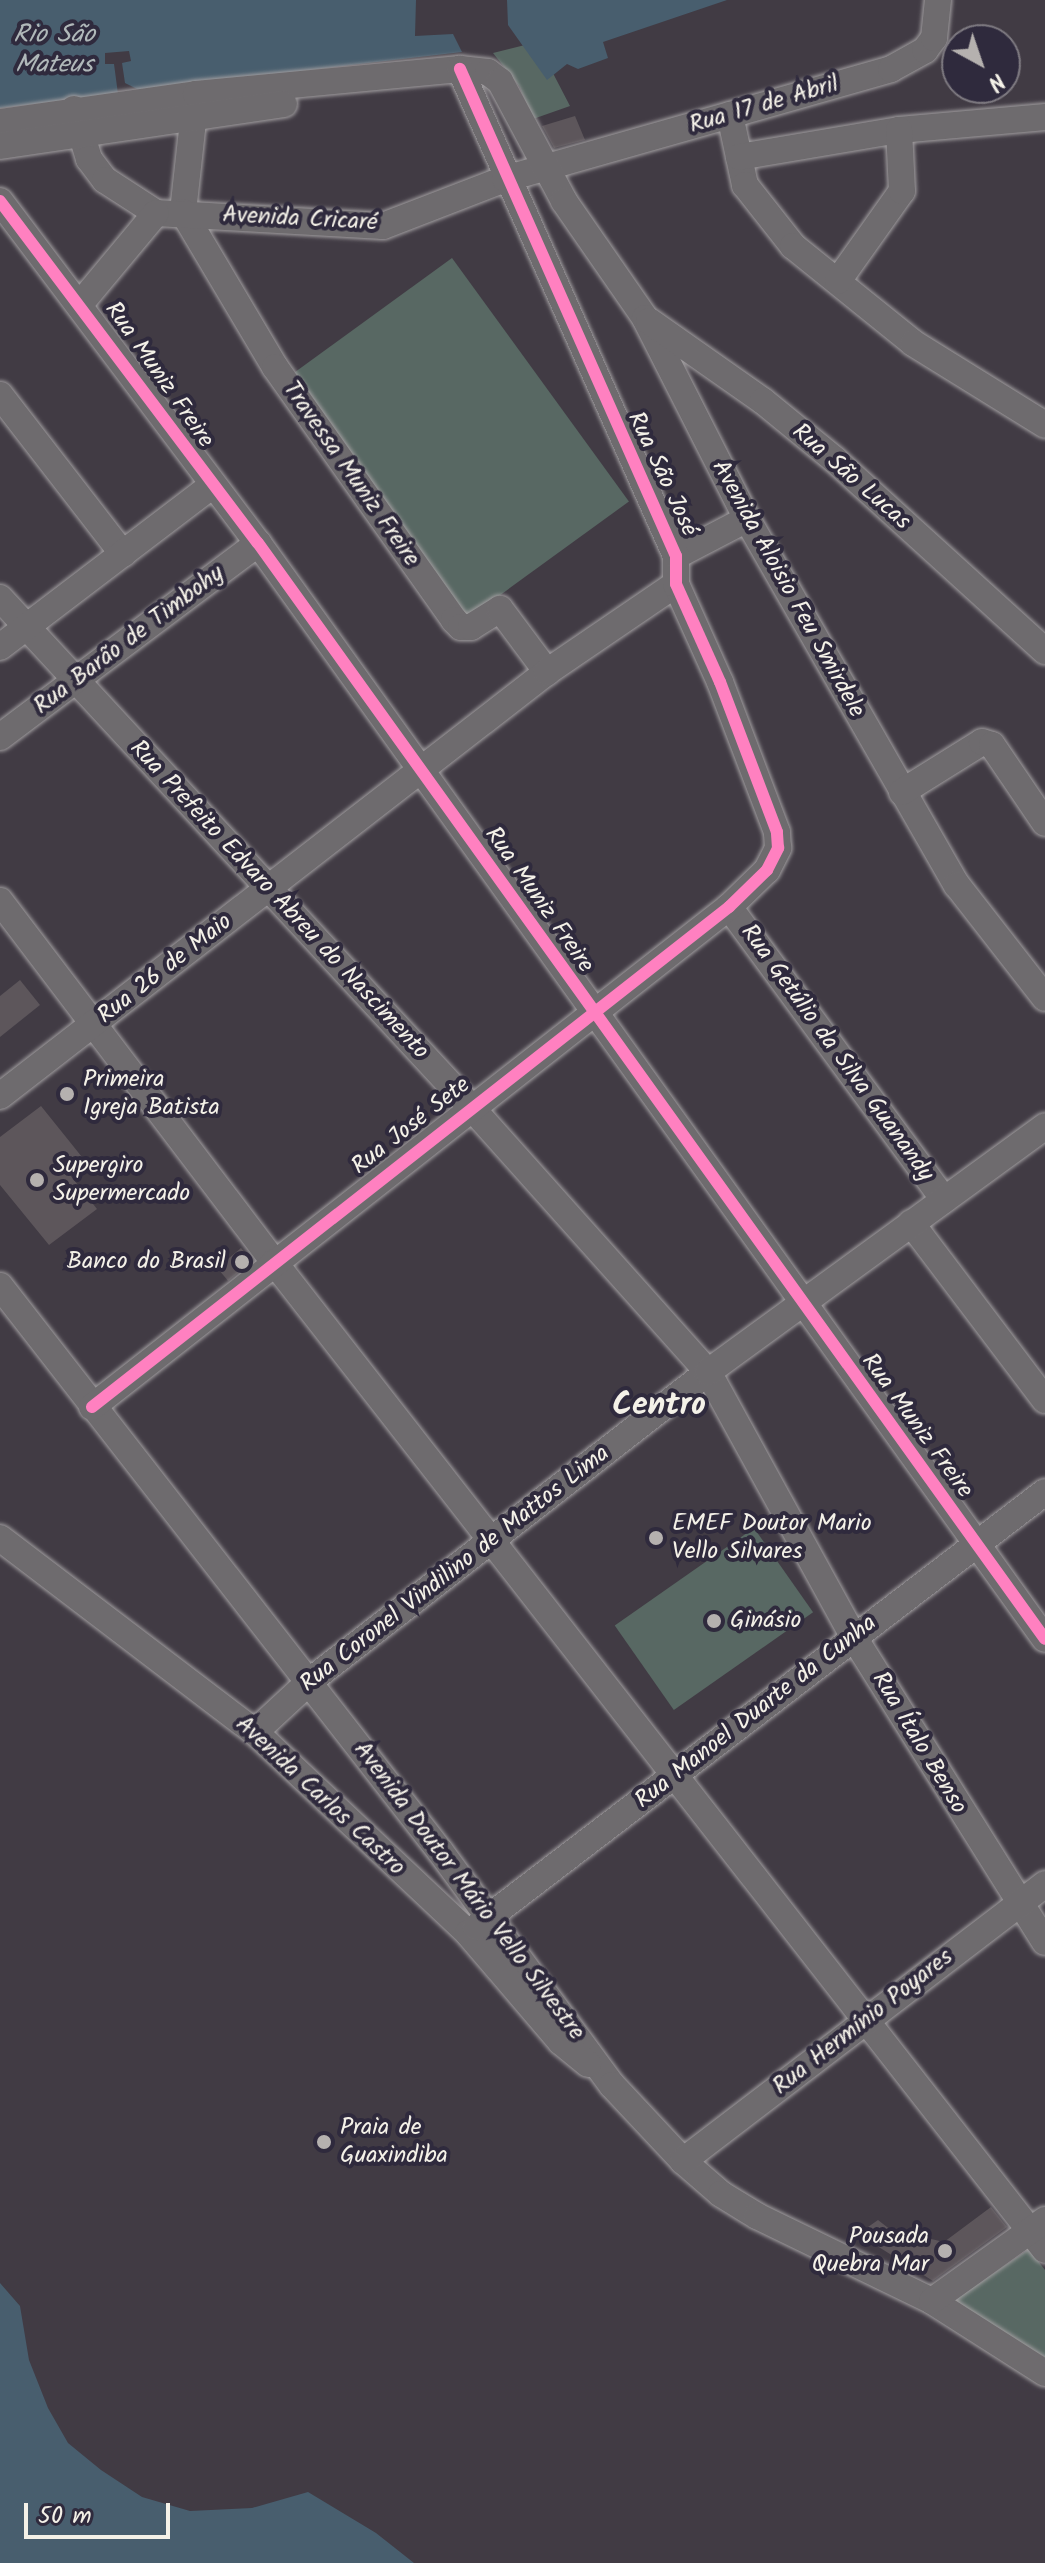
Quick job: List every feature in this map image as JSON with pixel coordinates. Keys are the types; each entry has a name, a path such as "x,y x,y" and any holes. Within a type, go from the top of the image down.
{"street":[{"name":"Rua 17 de Abril","path":"505,179 891,69 925,50 934,38 938,0"},
{"path":"0,122 77,120 471,75"},
{"name":"Avenida Aloisio Feu Smirdele","path":"471,75 510,91 548,169 587,237 645,318 747,519 902,792 957,885 1045,998"},
{"name":"Rua São José","path":"471,75 505,179 676,556 676,584 777,832 773,859 758,881"},
{"path":"183,212 196,104"},
{"path":"730,115 739,157 758,208 793,246 913,343 1045,425"},
{"name":"Rua 17 de Abril","path":"739,157 899,130 1045,117"},
{"path":"0,146 77,120"},
{"path":"77,120 89,159 105,180 156,213 81,303"},
{"path":"838,281 902,191 899,130"},
{"name":"Avenida Cricaré","path":"156,213 183,212 383,226 505,179"},
{"name":"Rua Muniz Freire","path":"0,201 81,303 211,486 258,543 591,1013 1045,1639"},
{"name":"Travessa Muniz Freire","path":"183,212 275,367 454,620 461,627 471,627 500,609 547,672"},
{"name":"Rua São Lucas","path":"645,318 763,401 835,460 1045,651"},
{"path":"0,395 123,554"},
{"path":"0,647 211,486"},
{"path":"676,556 747,519"},
{"name":"Rua Barão de Timbohy","path":"0,737 258,543"},
{"name":"Rua 26 de Maio","path":"0,1096 547,672 676,584"},
{"name":"Rua Prefeito Edvaro Abreu do Nascimento","path":"0,598 471,1107 708,1372"},
{"path":"902,792 982,742 992,745 1045,823"},
{"name":"Rua José Sete","path":"92,1407 729,907 758,881"},
{"path":"0,901 274,1262 493,1539 674,1776 865,2019 1040,2233 932,2301"},
{"name":"Rua Getúlio da Silva Guanandy","path":"729,907 944,1200"},
{"name":"Rua Coronel Vindilino de Mattos Lima","path":"255,1732 310,1681 708,1372 1045,1126"},
{"path":"911,1223 1045,1400"},
{"name":"Avenida Doutor Mário Vello Silvestre","path":"0,1286 310,1681 612,2085 683,2161 721,2194 757,2216 932,2301 1045,2373"},
{"name":"Rua Ítalo Benso","path":"708,1372 853,1636 1017,1904 1045,1942"},
{"name":"Rua Manoel Duarte da Cunha","path":"468,1933 1045,1492"},
{"name":"Avenida Carlos Castro","path":"0,1538 255,1732 468,1933 561,2042 612,2085"},
{"name":"Rua Hermínio Poyares","path":"683,2161 1045,1884"}],"shaded area":[{"path":"525,45 542,52 570,106 533,119 519,86 493,53"},
{"path":"452,258 629,502 468,618 291,375"},
{"name":"Ginásio","path":"754,1528 813,1612 674,1710 615,1626"},
{"path":"1029,2249 1045,2270 1045,2357 949,2304"}],"water":[{"name":"Rio São Mateus","path":"0,0 416,0 415,36 453,34 462,52 139,90 125,83 122,63 131,61 129,51 105,53 105,64 114,64 118,94 0,108"},
{"path":"507,0 727,0 603,42 608,58 578,69 567,64 547,80 508,25"},
{"path":"0,2283 20,2306 29,2360 48,2408 68,2443 101,2470 142,2497 190,2511 252,2508 308,2492 376,2533 414,2563 0,2563"}],"building":[{"path":"575,116 585,140 554,148 542,126"},
{"path":"20,980 40,1005 0,1037 0,996"},
{"name":"Supergiro Supermercado","path":"41,1106 86,1162 70,1175 97,1209 49,1245 0,1185 0,1137"},
{"path":"241,1248 252,1261 228,1281 217,1268"},
{"name":"Pousada Quebra Mar","path":"991,2207 1007,2227 933,2281 858,2234 878,2220 914,2248 927,2238 944,2242"}],"cycle path":[{"path":"92,1407 729,907 767,870 778,848 777,832 720,682 676,584 676,556 460,69"},
{"path":"0,201 258,543 1045,1639"}],"place":[{"name":"Primeira Igreja Batista","path":"67,1094"},
{"name":"Supergiro Supermercado","path":"37,1180"},
{"name":"Banco do Brasil","path":"242,1262"},
{"name":"EMEF Doutor Mario Vello Silvares","path":"656,1538"},
{"name":"Ginásio","path":"714,1621"},
{"name":"Praia de Guaxindiba","path":"324,2142"},
{"name":"Pousada Quebra Mar","path":"945,2251"}],"district":[{"name":"Centro","path":"659,1406"}]}
